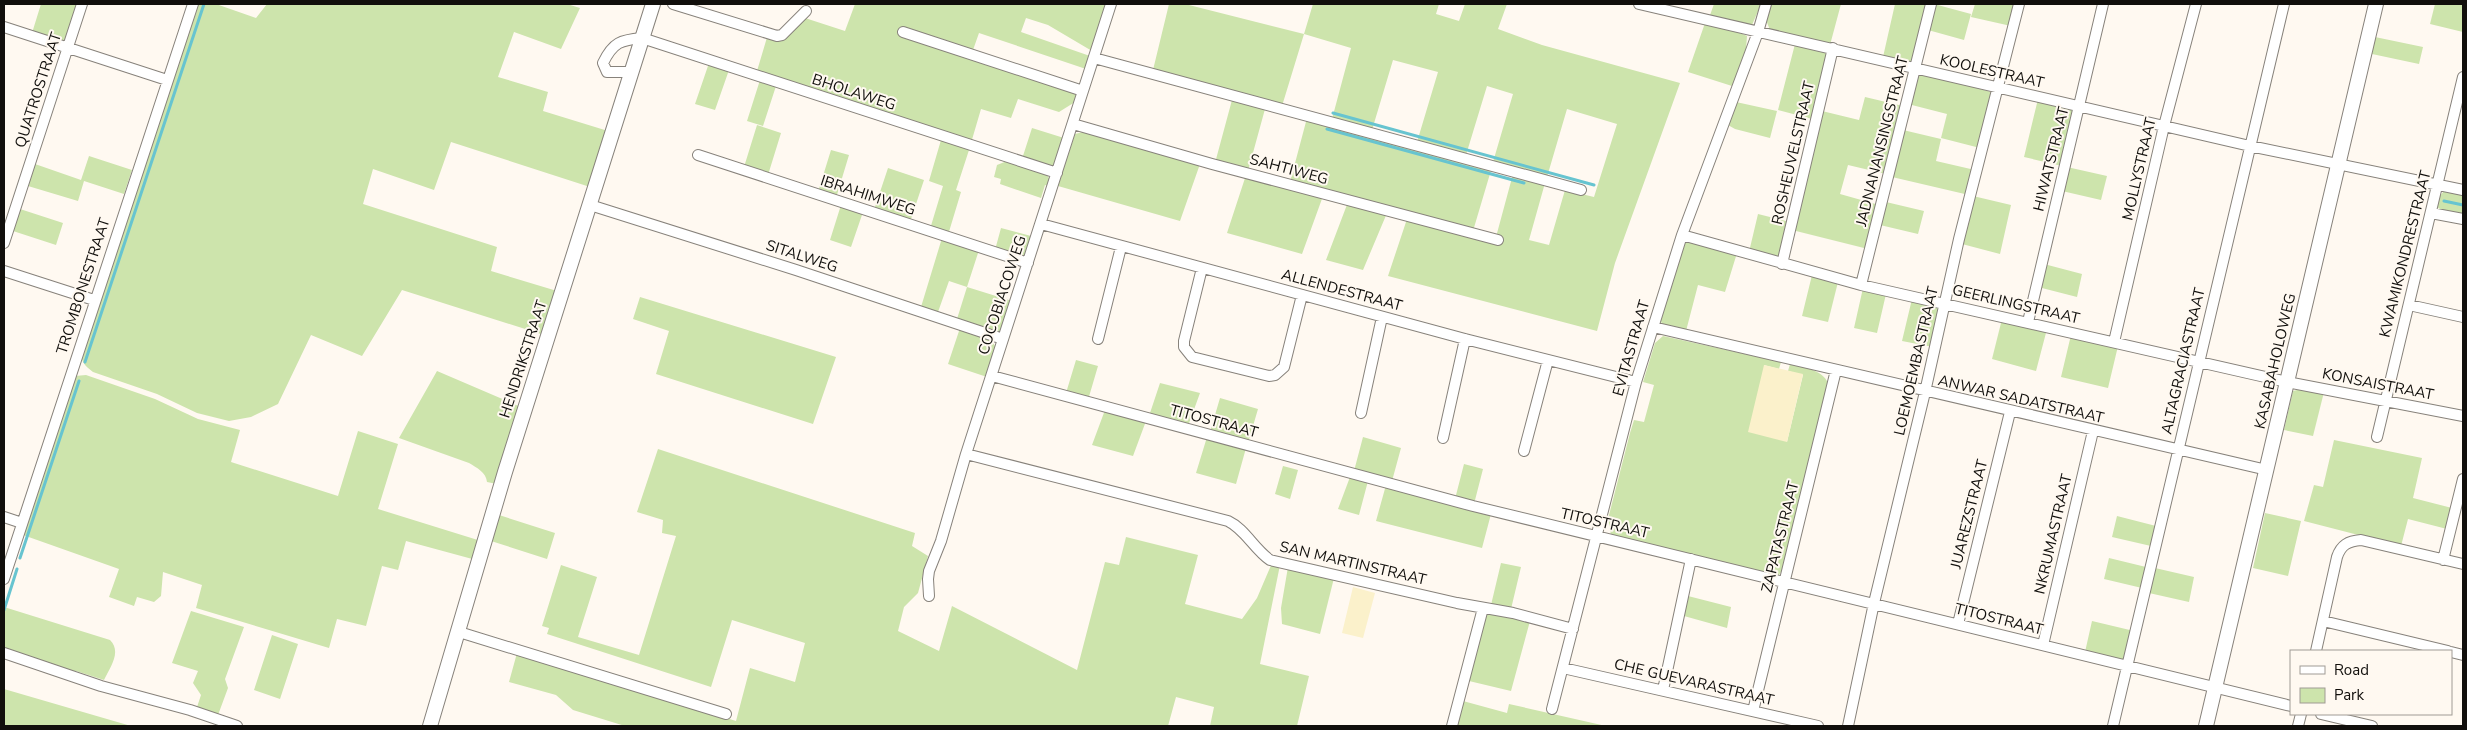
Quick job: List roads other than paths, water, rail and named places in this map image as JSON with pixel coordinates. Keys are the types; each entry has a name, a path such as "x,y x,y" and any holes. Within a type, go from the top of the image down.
{"street":[{"name":"QUATROSTRAAT","path":"4,243 82,4"},
{"name":"TROMBONESTRAAT","path":"4,579 94,300 193,4"},
{"name":"HENDRIKSTRAAT","path":"430,726 505,472 652,4"},
{"path":"673,4 777,36 782,35 806,11"},
{"name":"COCOBIACOWEG","path":"929,596 929,571 941,541 966,454 1112,4"},
{"name":"KOOLESTRAAT","path":"1639,4 2250,146 2463,190"},
{"name":"EVITASTRAAT","path":"1552,709 1636,382 1682,235 1758,32 1766,4"},
{"name":"JADNANANSINGSTRAAT","path":"1861,285 1931,4"},
{"name":"LOEMOEMBASTRAAT","path":"1848,726 1874,603 1946,304 1959,239 2019,4"},
{"name":"HIWATSTRAAT","path":"2028,322 2103,4"},
{"name":"MOLLYSTRAAT","path":"2114,342 2164,126 2196,4"},
{"name":"ALTAGRACIASTRAAT","path":"2113,726 2284,4"},
{"name":"KASABAHOLOWEG","path":"2206,726 2376,4"},
{"path":"4,27 167,80"},
{"path":"903,32 1083,91"},
{"path":"632,72 607,72 603,62 610,50 624,39 642,38"},
{"name":"BHOLAWEG","path":"642,38 1057,173"},
{"name":"ROSHEUVELSTRAAT","path":"1782,264 1833,48"},
{"path":"1094,58 1581,190"},
{"name":"KWAMIKONDRESTRAAT","path":"2377,438 2408,305 2461,96 2463,78"},
{"name":"SAHTIWEG","path":"1073,124 1212,164 1498,240"},
{"name":"IBRAHIMWEG","path":"698,155 1028,263"},
{"name":"SITALWEG","path":"590,205 796,270 1003,339"},
{"path":"2431,213 2463,219"},
{"name":"ALLENDESTRAAT","path":"1041,224 1382,317 1636,382"},
{"name":"GEERLINGSTRAAT","path":"1682,235 1861,285 2287,382"},
{"path":"1098,339 1121,247"},
{"path":"1202,268 1184,340 1184,347 1192,357 1269,376 1275,375 1284,367 1302,295"},
{"path":"4,271 94,300"},
{"path":"2408,305 2463,317"},
{"path":"1361,413 1382,317"},
{"name":"ANWAR SADATSTRAAT","path":"1653,327 2010,412 2267,470"},
{"path":"1443,438 1465,339"},
{"path":"1524,451 1548,360"},
{"name":"ZAPATASTRAAT","path":"1753,711 1836,370"},
{"name":"TITOSTRAAT","path":"992,376 1473,506 2290,706"},
{"name":"KONSAISTRAAT","path":"2287,382 2463,416"},
{"name":"JUAREZSTRAAT","path":"1958,624 2010,412"},
{"name":"NKRUMASTRAAT","path":"2042,644 2093,431"},
{"name":"SAN MARTINSTRAAT","path":"966,454 1228,521 1237,526 1258,551 1270,560 1483,608 1513,613 1572,629"},
{"path":"2443,560 2463,478"},
{"path":"4,517 22,523"},
{"path":"2316,650 2337,557 2344,545 2351,540 2361,540 2463,564"},
{"path":"1663,690 1691,559"},
{"path":"1452,726 1483,608"},
{"path":"2323,621 2441,650"},
{"path":"459,632 726,714"},
{"path":"4,653 101,686 190,710 237,726"},
{"name":"CHE GUEVARASTRAAT","path":"1563,668 1818,726"},
{"path":"2325,715 2372,726"}],"waterway":[{"path":"85,362 204,4"},
{"path":"1333,113 1594,185"},
{"path":"1327,129 1524,183"},
{"path":"2444,201 2463,205"},
{"path":"20,558 79,381"},
{"path":"4,610 17,569"}]}
